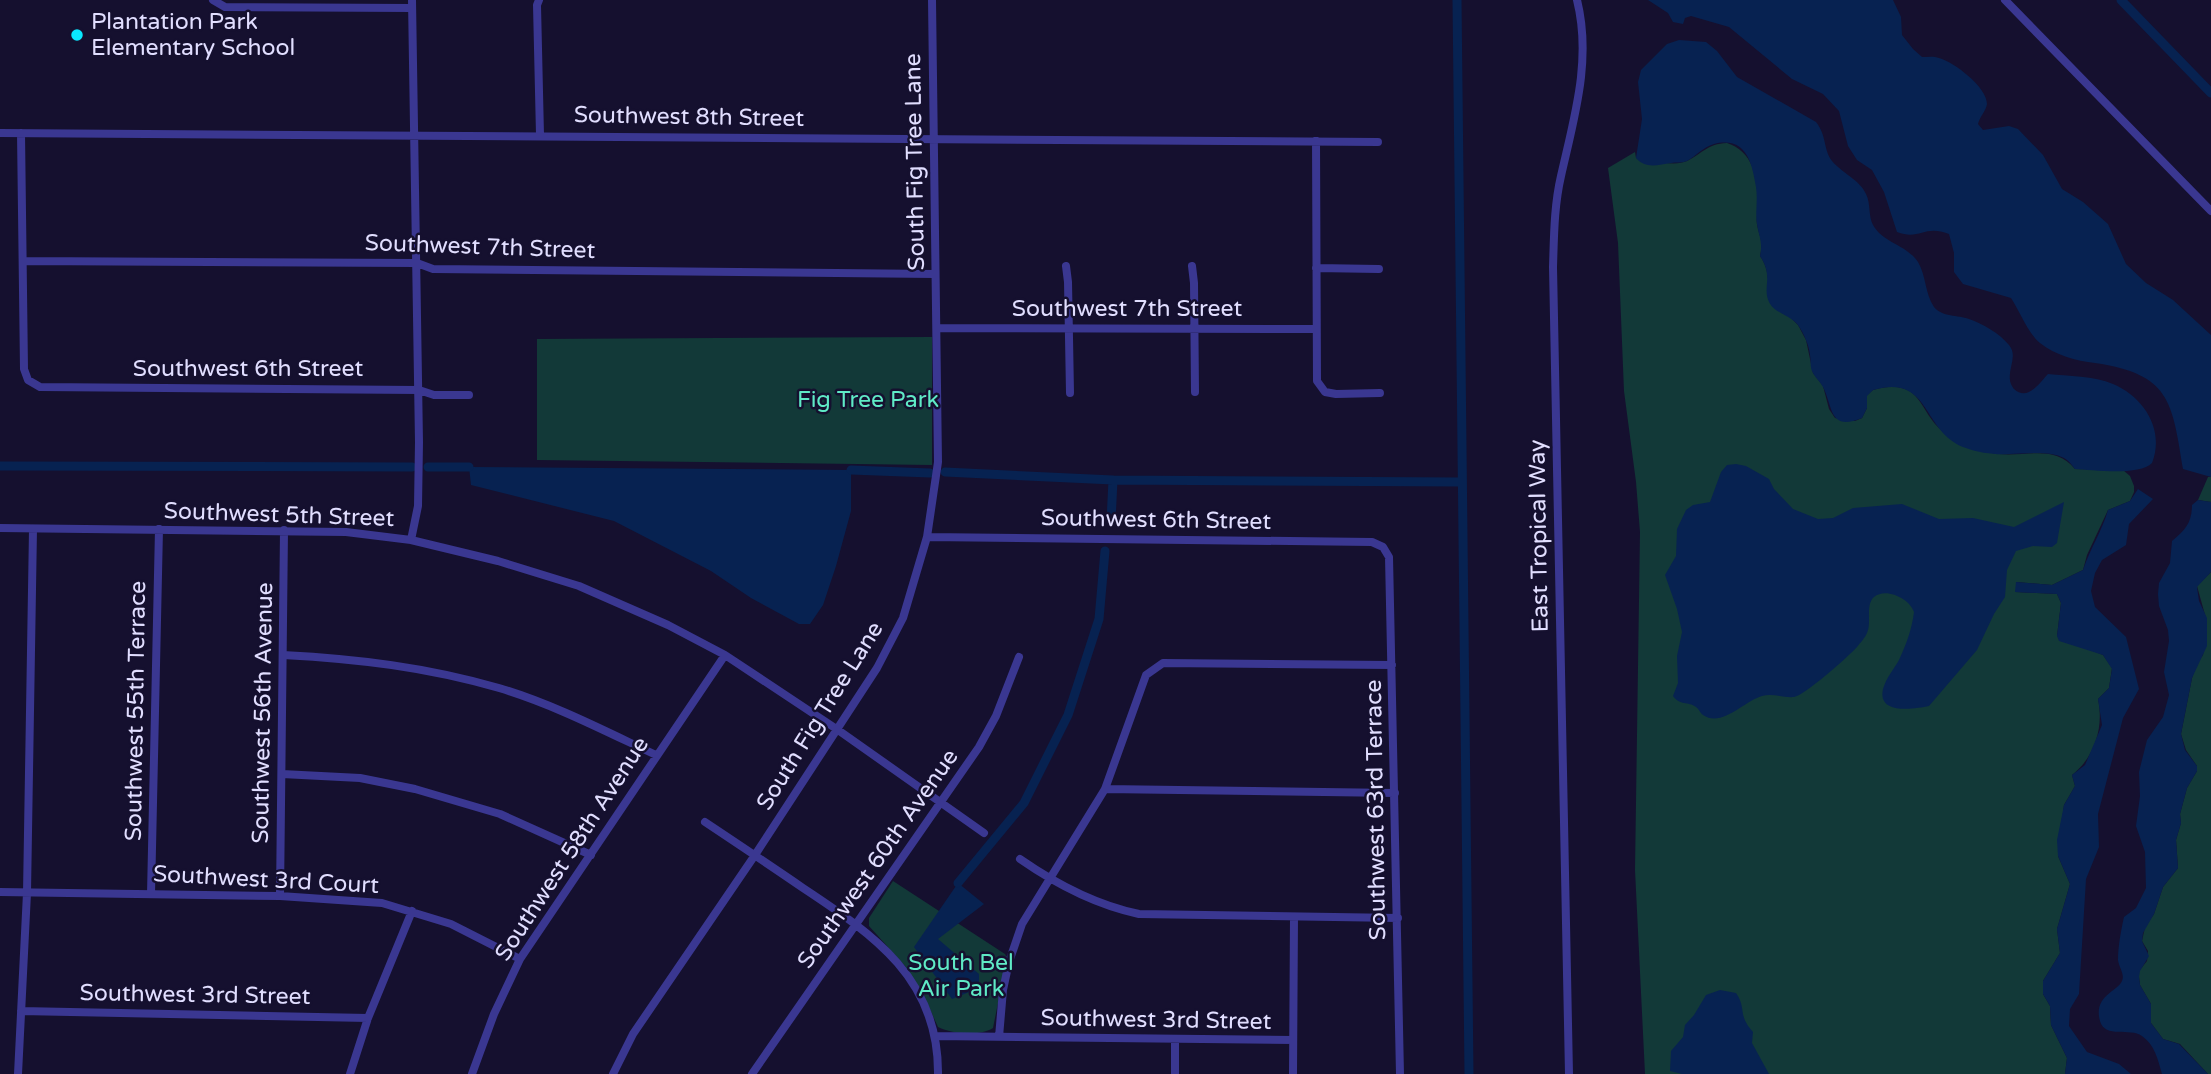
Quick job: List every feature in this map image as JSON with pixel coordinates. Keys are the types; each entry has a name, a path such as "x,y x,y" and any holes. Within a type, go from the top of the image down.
{"street":[{"path":"539,0 540,135"},
{"name":"South Fig Tree Lane","path":"613,1074 633,1034 838,730 877,668 903,618 927,537 937,462 932,0"},
{"name":"East Tropical Way","path":"1569,1074 1553,267 1554,215 1580,92 1583,55 1577,0"},
{"path":"2005,0 2211,211"},
{"path":"214,1 225,7 412,4 419,390 418,506 411,540"},
{"name":"Southwest 8th Street","path":"0,133 1378,142"},
{"path":"21,133 23,261"},
{"path":"1316,141 1317,381 1325,392 1380,393"},
{"name":"Southwest 7th Street","path":"23,261 416,263 433,269 935,274"},
{"name":"Southwest 6th Street","path":"23,261 24,369 28,380 40,387 419,390 433,395 469,395"},
{"path":"1066,266 1070,393"},
{"path":"1192,266 1195,392"},
{"path":"1316,268 1379,270"},
{"name":"Southwest 7th Street","path":"937,328 1316,329"},
{"name":"Southwest 5th Street","path":"0,528 346,532 411,540 498,561 579,586 668,625 725,655 838,730 984,833"},
{"path":"18,1074 27,892 33,529"},
{"name":"Southwest 55th Terrace","path":"151,894 159,529"},
{"name":"Southwest 56th Avenue","path":"280,896 284,530"},
{"name":"Southwest 6th Street","path":"927,537 1372,542 1383,547"},
{"name":"Southwest 63rd Terrace","path":"1383,547 1389,557 1400,1074"},
{"path":"283,655 360,659 428,670 500,688 573,716 656,755"},
{"name":"Southwest 58th Avenue","path":"472,1074 494,1014 520,959 725,655"},
{"name":"Southwest 60th Avenue","path":"752,1074 979,747 996,716 1019,657"},
{"path":"999,1037 1003,990 1009,962 1023,924 1105,789 1146,675 1163,663 1392,665"},
{"path":"282,774 360,778 415,789 500,814 591,855"},
{"path":"1105,789 1395,793"},
{"path":"705,821 857,924 883,946 921,999 936,1037 938,1074"},
{"path":"1020,859 1049,879 1116,909 1139,914 1398,918"},
{"name":"Southwest 3rd Court","path":"0,892 280,896 382,903 460,928 520,959"},
{"path":"351,1074 368,1018 412,911"},
{"path":"1293,1074 1294,918"},
{"name":"Southwest 3rd Street","path":"21,1011 368,1018"},
{"name":"Southwest 3rd Street","path":"936,1037 1293,1040"},
{"path":"1175,1040 1175,1074"}],"green space":[{"path":"1727,143 1736,147 1749,160 1756,177 1760,256 1767,274 1772,306 1798,325 1806,340 1813,373 1823,386 1829,409 1835,418 1855,421 1862,418 1867,408 1867,395 1873,390 1904,388 1913,394 1941,430 1987,452 2049,454 2067,461 2075,469 2123,470 2130,476 2134,486 2130,501 2108,510 2083,570 2052,585 2016,582 2016,592 2057,594 2061,603 2057,636 2103,655 2112,668 2109,688 2098,699 2100,720 2096,741 2087,759 2072,775 2075,786 2064,805 2058,856 2070,884 2057,929 2060,953 2043,981 2043,994 2050,1006 2051,1025 2067,1058 2065,1074 1645,1074 1635,870 1640,532 1624,391 1618,243 1608,168 1635,152 1636,158 1682,163 1715,145"},
{"name":"Fig Tree Park","path":"932,337 932,465 537,460 537,339"},
{"path":"2208,477 2211,477 2211,502 2198,500"},
{"path":"2211,572 2211,1074 2208,1074 2180,1044 2163,1039 2151,1023 2151,1004 2140,985 2139,971 2147,961 2148,951 2142,941 2145,927 2154,914 2163,887 2178,868 2176,840 2181,823 2180,814 2187,788 2197,771 2181,734 2192,678 2203,655 2207,622 2197,586"},
{"name":"South Bel Air Park","path":"893,881 1005,954 1007,958 993,1028 966,1034 938,1027 923,994 905,966 869,926 869,918"}],"water":[{"path":"1648,0 1893,0 1901,17 1902,35 1913,49 1922,57 1937,57 1953,64 1982,90 1987,104 1978,124 1983,130 2009,126 2018,129 2043,155 2062,189 2083,202 2108,224 2126,264 2146,283 2173,300 2211,335 2211,477 2183,469 2170,408 2153,383 2120,368 2066,357 2040,343 2011,298 1963,284 1954,272 1954,253 1949,234 1941,231 1911,235 1897,232 1884,192 1872,170 1857,160 1848,146 1839,111 1823,94 1792,79 1729,27 1691,16 1685,18 1683,24 1673,22 1668,13"},
{"path":"1679,40 1706,42 1717,51 1737,77 1816,122 1832,161 1863,189 1868,198 1871,221 1877,231 1918,262 1934,307 1946,314 1980,323 1996,333 2012,349 2010,381 2014,389 2029,392 2048,374 2106,381 2134,397 2154,427 2156,439 2152,463 2127,471 2075,469 2065,459 2051,454 1999,454 1971,450 1952,441 1916,397 1906,390 1892,387 1873,390 1867,396 1867,408 1862,418 1844,422 1838,420 1823,387 1812,371 1809,347 1800,328 1775,309 1767,297 1767,276 1760,256 1761,243 1756,220 1756,187 1746,154 1734,144 1725,143 1710,145 1684,162 1652,165 1643,164 1636,158 1642,119 1638,82 1641,70 1667,44"},
{"path":"1727,465 1746,466 1769,479 1774,489 1793,509 1818,519 1833,518 1853,508 1902,504 1939,519 1973,518 2014,527 2064,502 2057,543 2052,547 2033,546 2016,551 2007,570 2005,597 1977,650 1929,706 1891,707 1883,697 1884,685 1906,643 1914,612 1903,599 1885,593 1871,600 1868,629 1857,647 1807,690 1794,697 1762,696 1725,716 1710,718 1693,705 1678,701 1673,696 1678,683 1677,656 1682,632 1665,575 1676,556 1677,529 1686,510 1693,505 1710,502 1721,472"},
{"path":"469,467 851,470 851,511 823,605 810,624 799,624 751,598 711,571 614,521 471,485"},
{"path":"2138,489 2153,499 2129,524 2126,545 2102,560 2095,573 2091,591 2095,607 2126,637 2139,689 2123,718 2098,814 2099,847 2086,879 2079,994 2070,1009 2069,1026 2087,1052 2119,1064 2131,1074 2065,1074 2067,1058 2051,1025 2050,1006 2043,994 2043,981 2060,953 2057,929 2070,884 2058,856 2057,840 2064,805 2075,786 2072,775 2085,765 2102,725 2098,699 2109,688 2112,669 2103,655 2059,641 2057,636 2061,603 2057,594 2015,592 2016,582 2052,585 2083,570 2108,510 2130,501"},
{"path":"2198,500 2211,502 2211,572 2197,587 2199,601 2207,618 2207,646 2192,678 2181,734 2185,750 2197,766 2197,771 2187,788 2180,814 2181,823 2176,840 2178,868 2163,887 2154,914 2143,933 2142,941 2149,956 2139,977 2140,985 2151,1004 2151,1023 2163,1039 2179,1044 2208,1074 2162,1074 2155,1053 2142,1036 2107,1030 2100,1021 2099,1013 2103,1000 2122,981 2118,955 2124,917 2136,908 2146,888 2145,852 2136,826 2140,796 2139,772 2147,740 2163,717 2169,695 2164,672 2169,641 2159,606 2159,583 2170,563 2172,541 2187,526 2192,505"},
{"path":"958,883 984,904 938,939 979,974 979,988 952,999 914,947"},
{"path":"1720,990 1736,993 1745,1021 1753,1032 1752,1043 1769,1074 1682,1074 1670,1071 1671,1051 1683,1037 1685,1025 1706,995"}],"waterway":[{"path":"1457,0 1469,1074"},
{"path":"2121,0 2211,93"},
{"path":"0,466 412,467"},
{"path":"428,467 469,467"},
{"path":"851,470 930,473"},
{"path":"945,472 1113,480 1461,482"},
{"path":"1111,521 1113,480"},
{"path":"958,883 1024,803 1068,715 1099,619 1105,551"}],"place":[{"name":"Plantation Park Elementary School","path":"77,35"}]}
